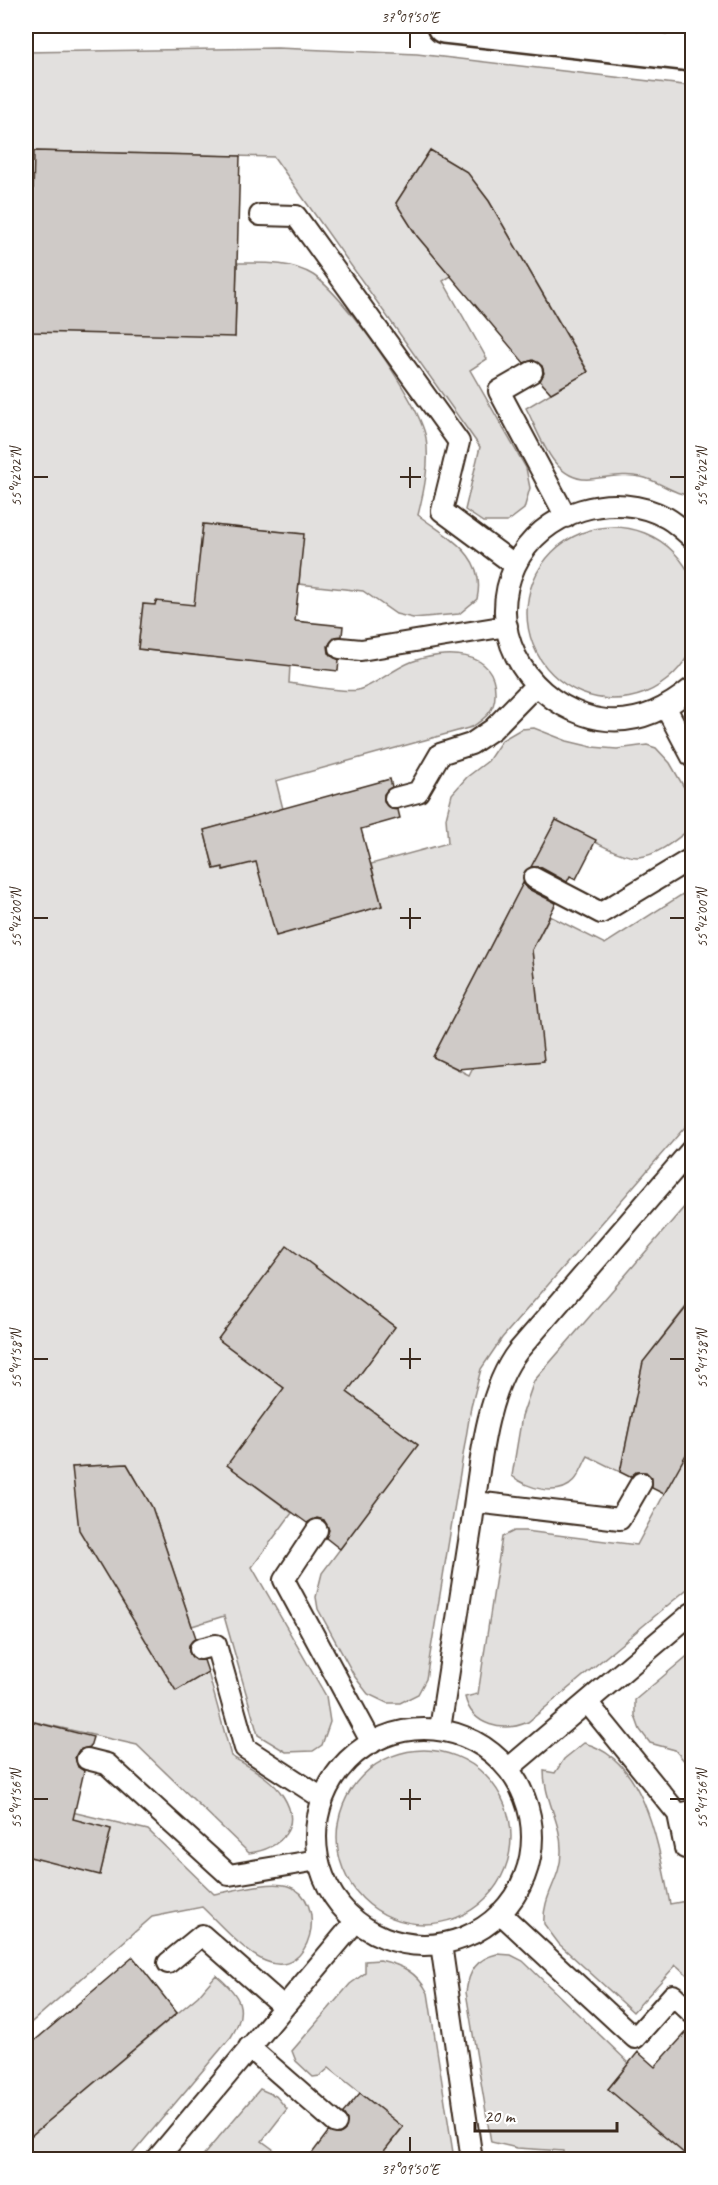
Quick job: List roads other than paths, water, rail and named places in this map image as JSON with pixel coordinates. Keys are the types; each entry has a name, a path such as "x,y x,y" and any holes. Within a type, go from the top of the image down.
{"street":[{"path":"444,26 682,44"}],"lane":[{"path":"260,215 296,216 459,442 442,511 515,565"},
{"path":"532,372 499,392 566,517"},
{"path":"692,537 667,518 632,506 613,504 585,508 545,529 515,565 509,586 506,614 510,642 521,668 535,686 561,707 596,719 615,721 644,717 666,708 693,688"},
{"path":"340,648 361,650 507,626"},
{"path":"395,798 418,792 440,754 471,744 493,729 535,686"},
{"path":"666,708 693,757"},
{"path":"534,878 601,913 693,858"},
{"path":"440,1730 494,1394 508,1364 693,1149"},
{"path":"475,1502 620,1519 641,1483"},
{"path":"317,1530 284,1580 372,1743"},
{"path":"509,1768 693,1613"},
{"path":"200,1649 216,1645 245,1749 322,1798"},
{"path":"587,1702 686,1812 685,1848"},
{"path":"407,1730 440,1730 463,1736 488,1749 509,1768 524,1793 532,1820 532,1848 525,1876 512,1901 500,1913 468,1936 441,1944 412,1944 385,1938 356,1921 339,1905 325,1881 318,1860 316,1825 322,1798 336,1773 356,1752 380,1737 407,1730"},
{"path":"87,1759 106,1764 229,1875 318,1860"},
{"path":"500,1913 635,2038 673,1995 693,2013"},
{"path":"156,2160 356,1921"},
{"path":"168,1963 202,1935 284,2007"},
{"path":"441,1944 472,2160"},
{"path":"249,2048 336,2123"}]}
